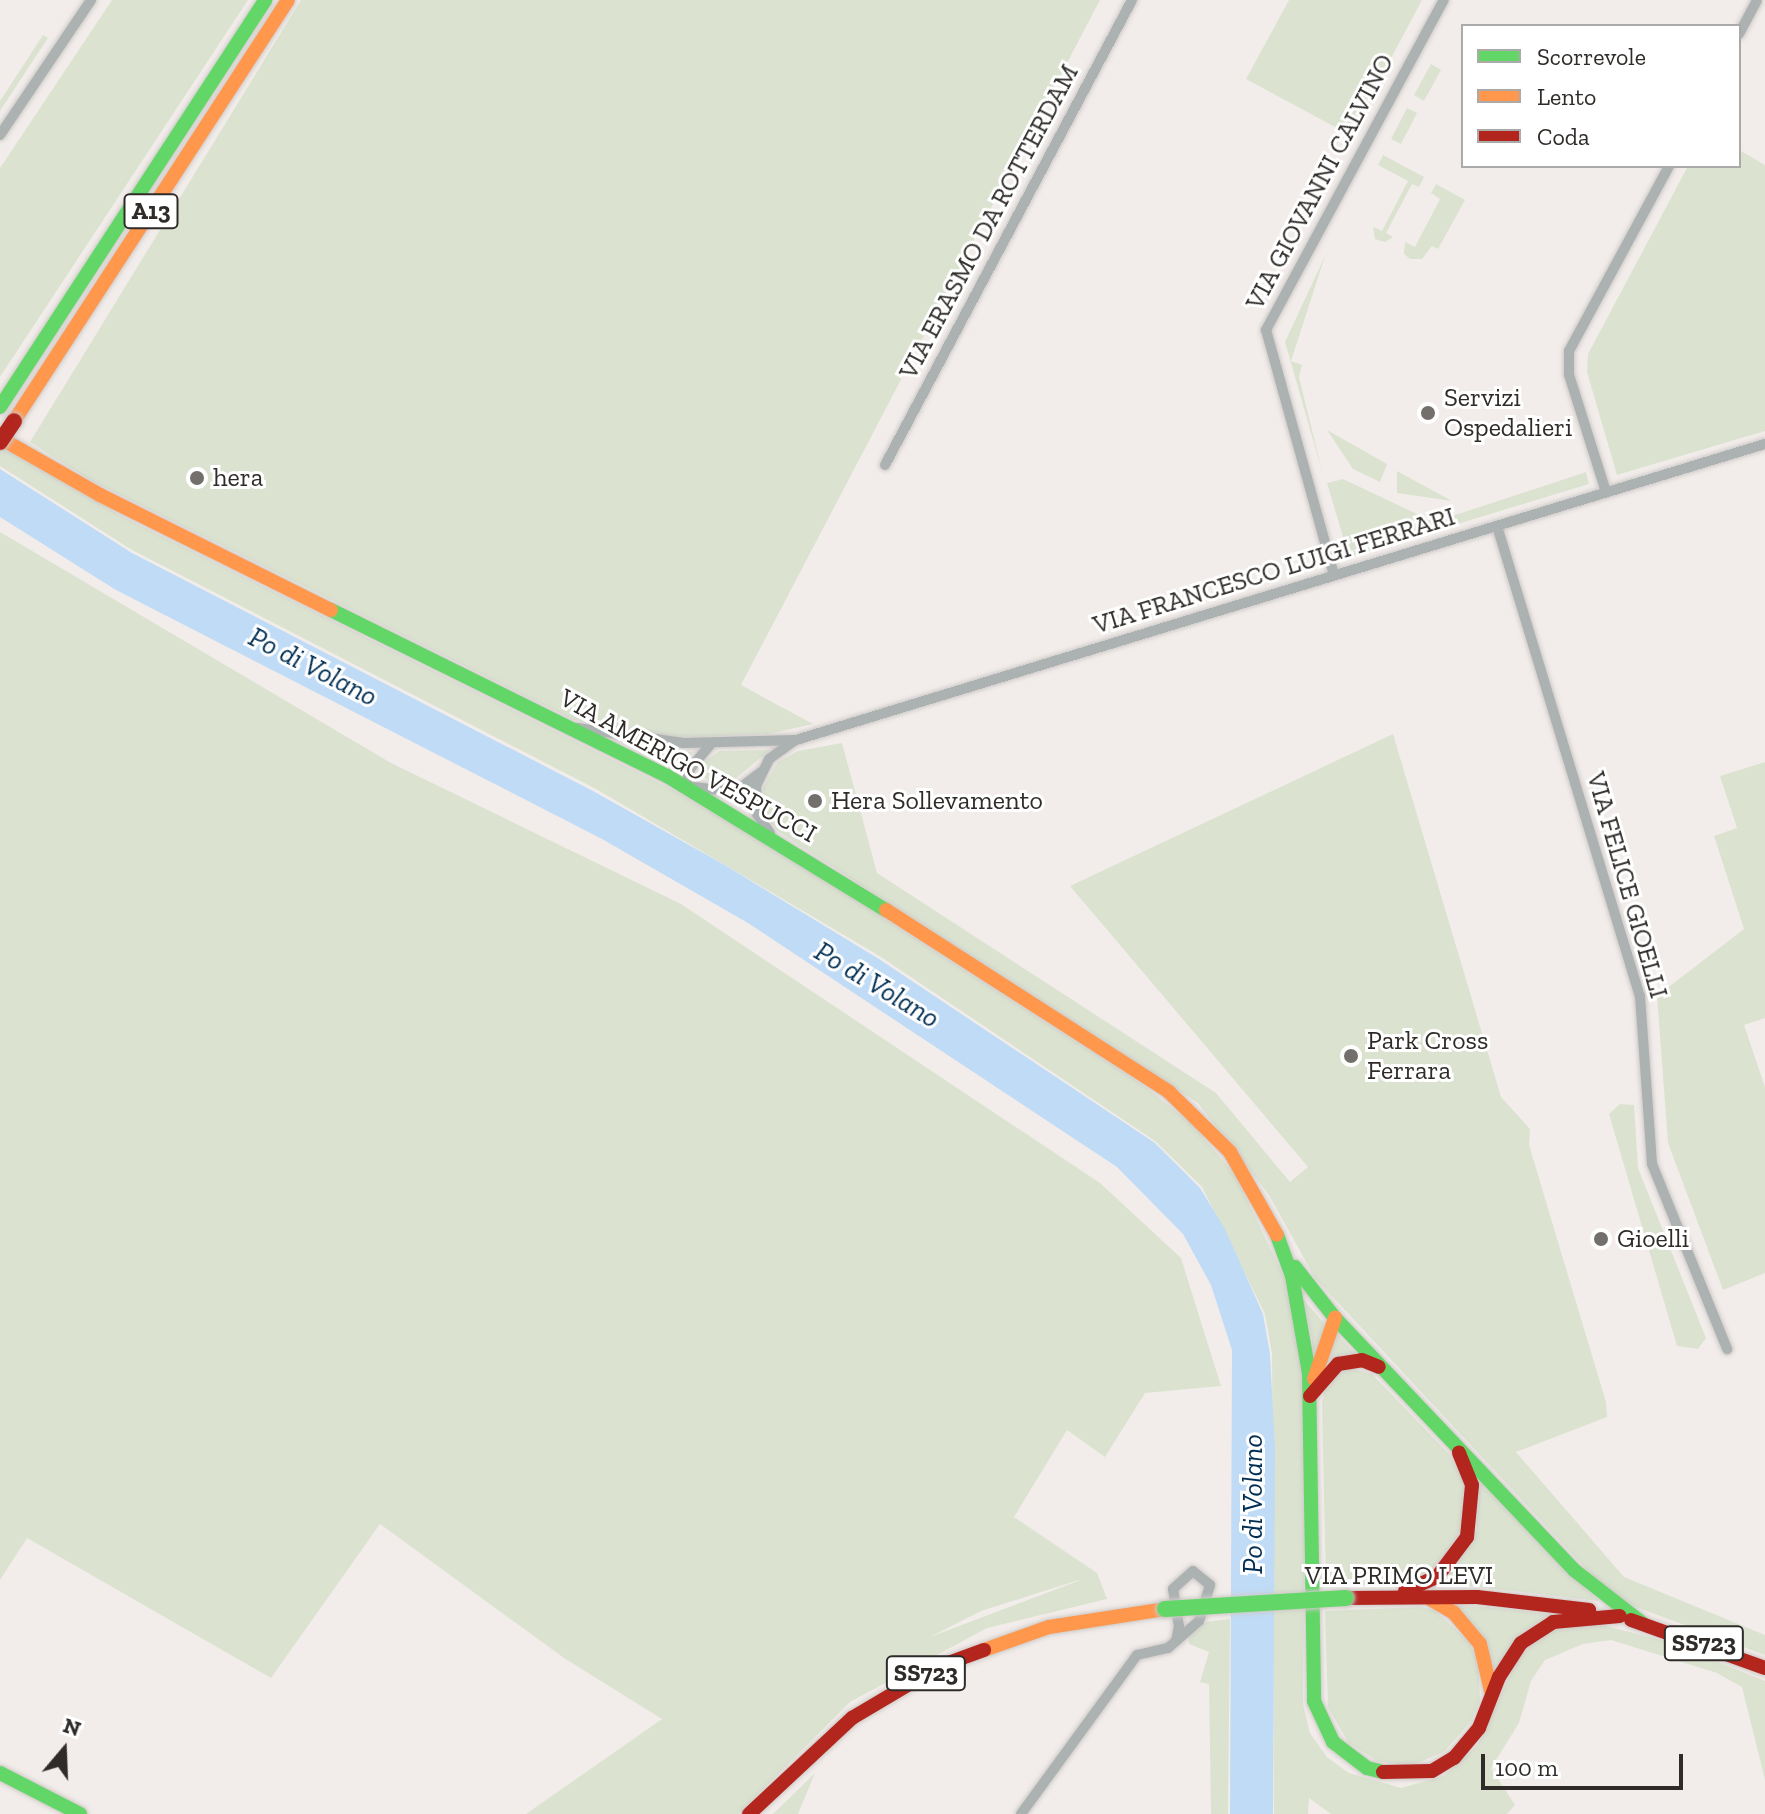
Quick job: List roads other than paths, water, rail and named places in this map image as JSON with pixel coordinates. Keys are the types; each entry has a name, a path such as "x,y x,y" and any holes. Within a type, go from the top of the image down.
{"main road":[{"name":"A13","path":"0,407 265,0"},
{"name":"A13","path":"0,440 288,0"},
{"name":"VIA AMERIGO VESPUCCI","path":"0,440 100,495 685,786 774,838 1169,1092 1230,1152 1277,1235"},
{"path":"1277,1235 1305,1283 1335,1318 1598,1593 1642,1623"},
{"path":"1277,1235 1297,1297 1310,1396 1311,1677 1321,1722 1348,1757 1367,1768 1410,1775 1432,1771 1454,1758 1479,1728 1508,1659 1535,1632 1574,1617 1620,1616"},
{"path":"1310,1396 1335,1318"},
{"path":"1310,1396 1327,1371 1338,1364 1362,1360 1383,1369"},
{"path":"1379,1597 1437,1577 1467,1537 1472,1485 1458,1452 1439,1427"},
{"path":"1425,1596 1454,1613 1480,1644 1492,1697"},
{"name":"VIA PRIMO LEVI","path":"749,1814 836,1730 940,1666 1049,1627 1165,1609 1379,1597 1513,1599 1620,1616 1765,1668"},
{"path":"0,1773 80,1814"}],"street":[{"path":"0,135 91,0"},
{"name":"VIA ERASMO DA ROTTERDAM","path":"885,465 1132,0"},
{"name":"VIA GIOVANNI CALVINO","path":"1334,575 1266,330 1444,0"},
{"path":"1741,30 1757,0"},
{"path":"1606,492 1569,375 1569,351 1668,168"},
{"name":"VIA FRANCESCO LUIGI FERRARI","path":"568,726 710,745 796,740 1765,444"},
{"name":"VIA FELICE GIOELLI","path":"1497,526 1640,996 1652,1164 1727,1349"},
{"name":"VIA FRANCESCO LUIGI FERRARI","path":"685,786 727,791 761,772 796,740"},
{"path":"685,786 690,769 710,745"},
{"path":"761,772 757,814 774,838"},
{"path":"1021,1814 1137,1655 1176,1641 1199,1621 1209,1598 1210,1585 1193,1571 1173,1589 1179,1626 1176,1641"}],"water":[{"name":"Po di Volano","path":"0,469 132,553 593,791 723,864 879,959 1155,1143 1200,1188 1225,1229 1263,1314 1270,1354 1275,1449 1273,1814 1230,1814 1232,1350 1211,1285 1183,1234 1117,1167 748,923 602,839 116,590 0,517"}],"place":[{"name":"Servizi Ospedalieri","path":"1428,413"},
{"name":"hera","path":"197,478"},
{"name":"Hera Sollevamento","path":"815,801"},
{"name":"Park Cross Ferrara","path":"1351,1056"},
{"name":"Gioelli","path":"1601,1239"}]}
